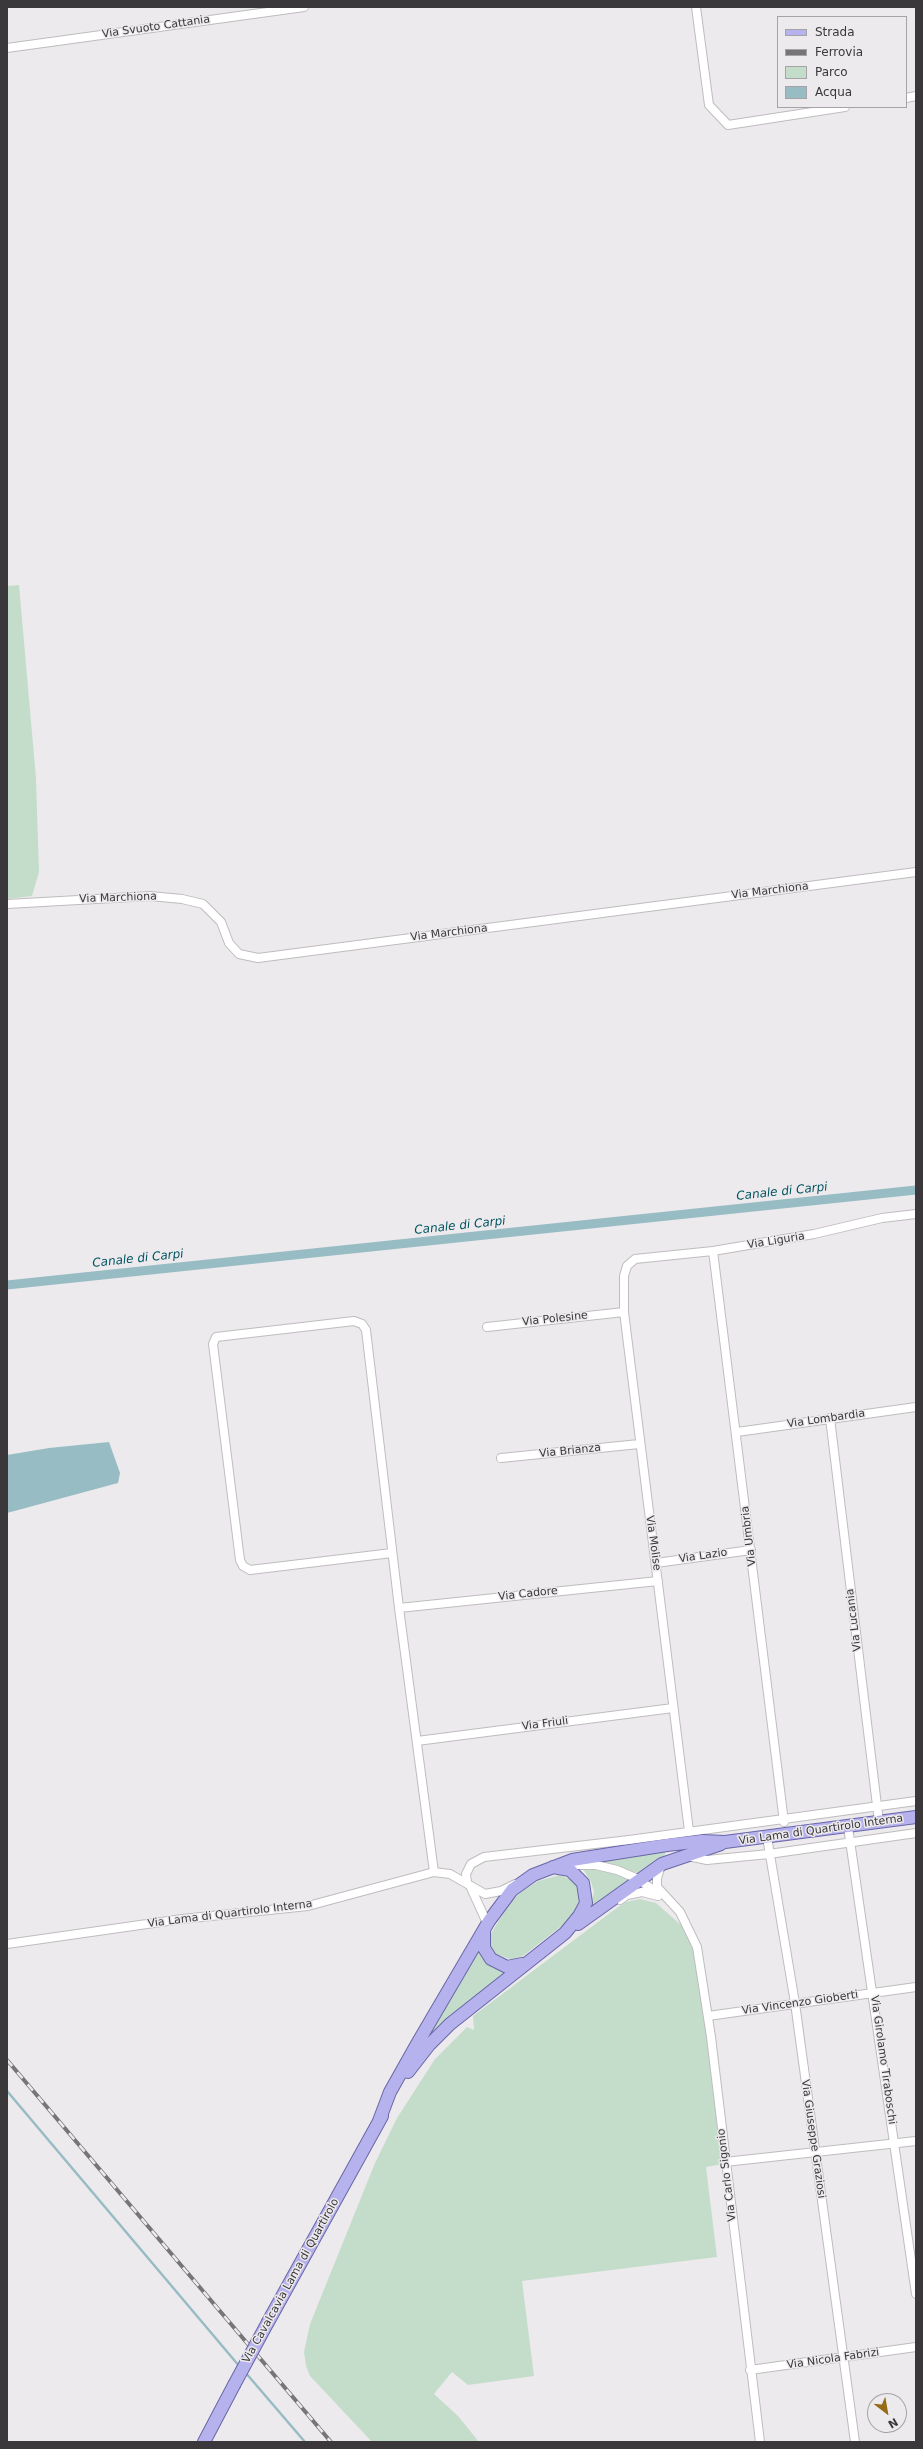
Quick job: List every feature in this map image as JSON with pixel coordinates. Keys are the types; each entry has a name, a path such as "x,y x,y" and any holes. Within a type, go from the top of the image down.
{"main road":[{"name":"Via Lama di Quartirolo Interna","path":"550,1867 572,1860 667,1845 702,1841 725,1842 916,1817"},
{"name":"Via Lama di Quartirolo Interna","path":"569,1931 638,1878 662,1864 683,1855 725,1842"},
{"name":"Via Cavalcavia Lama di Quartirolo","path":"204,2442 268,2322 379,2121 409,2071 429,2045 450,2024 530,1959 569,1931 585,1906 585,1891 579,1878 570,1870 550,1867 526,1879 505,1898 487,1925 417,2044 390,2092 379,2121"},
{"name":"Via Cavalcavia Lama di Quartirolo","path":"487,1925 483,1944 486,1953 493,1960 510,1967 530,1959"}],"street":[{"name":"Via Svuoto Cattania","path":"7,48 304,7"},
{"path":"696,7 709,105 728,125 838,108"},
{"name":"Via Marchiona","path":"7,904 150,896 182,899 203,904 221,922 229,943 240,954 258,958 916,872"},
{"name":"Via Liguria","path":"635,1259 713,1251 814,1234 882,1218 916,1214"},
{"name":"Via Umbria","path":"713,1251 737,1432 784,1820"},
{"name":"Via Molise","path":"635,1259 627,1266 624,1276 624,1312 639,1444 656,1562 689,1830"},
{"name":"Via Polesine","path":"487,1327 624,1312"},
{"path":"392,1553 250,1570 243,1566 240,1560 213,1344 216,1337 354,1321 362,1324 366,1330 392,1553 434,1872"},
{"name":"Via Lombardia","path":"737,1432 916,1407"},
{"name":"Via Lucania","path":"830,1418 879,1822"},
{"name":"Via Brianza","path":"501,1458 639,1444"},
{"name":"Via Lazio","path":"656,1562 751,1550"},
{"name":"Via Cadore","path":"399,1608 658,1581"},
{"name":"Via Friuli","path":"417,1740 673,1708"},
{"path":"487,1925 468,1884 466,1874 472,1864 484,1857 689,1830 784,1820 916,1801"},
{"name":"Via Girolamo Tiraboschi","path":"848,1827 916,2294"},
{"path":"683,1855 707,1860 769,1854 916,1833"},
{"name":"Via Giuseppe Graziosi","path":"766,1837 795,2003 855,2442"},
{"path":"662,1864 656,1886 669,1902"},
{"path":"550,1867 596,1865 638,1878 669,1902"},
{"name":"Via Lama di Quartirolo Interna","path":"7,1944 182,1918 308,1906 434,1872 450,1874 480,1892 491,1894 526,1879"},
{"path":"569,1931 586,1923 634,1893 648,1893 669,1902"},
{"name":"Via Carlo Sigonio","path":"669,1902 680,1912 697,1947 708,2016 750,2370 760,2442"},
{"name":"Via Vincenzo Gioberti","path":"708,2016 916,1987"},
{"path":"725,2162 916,2141"},
{"name":"Via Nicola Fabrizi","path":"750,2370 916,2347"}],"green space":[{"path":"19,585 36,778 39,872 32,896 7,899 7,586"},
{"path":"665,1851 665,1855 638,1873 598,1862 600,1859"},
{"path":"583,1869 607,1871 631,1879 592,1909 590,1908 594,1892 591,1882"},
{"path":"560,1875 574,1881 579,1888 581,1904 573,1917 523,1956 512,1960 494,1953 491,1948 490,1935 509,1904 521,1892 538,1881"},
{"path":"640,1899 656,1903 681,1925 693,1946 697,1959 722,2164 706,2167 717,2257 522,2281 534,2376 468,2385 452,2372 434,2394 458,2416 479,2442 372,2442 310,2376 306,2366 304,2352 310,2324 375,2163 397,2118 435,2059 467,2027 474,2030 473,2016 618,1907 626,1902"},
{"path":"478,1949 491,1965 509,1971 429,2039 424,2037"}],"water":[{"path":"109,1442 120,1473 118,1483 7,1513 7,1455 49,1448"}],"waterway":[{"name":"Canale di Carpi","path":"7,1285 916,1190"},
{"path":"7,2091 240,2367"},
{"path":"245,2372 305,2442"}],"railway":[{"path":"7,2060 331,2442"}]}
